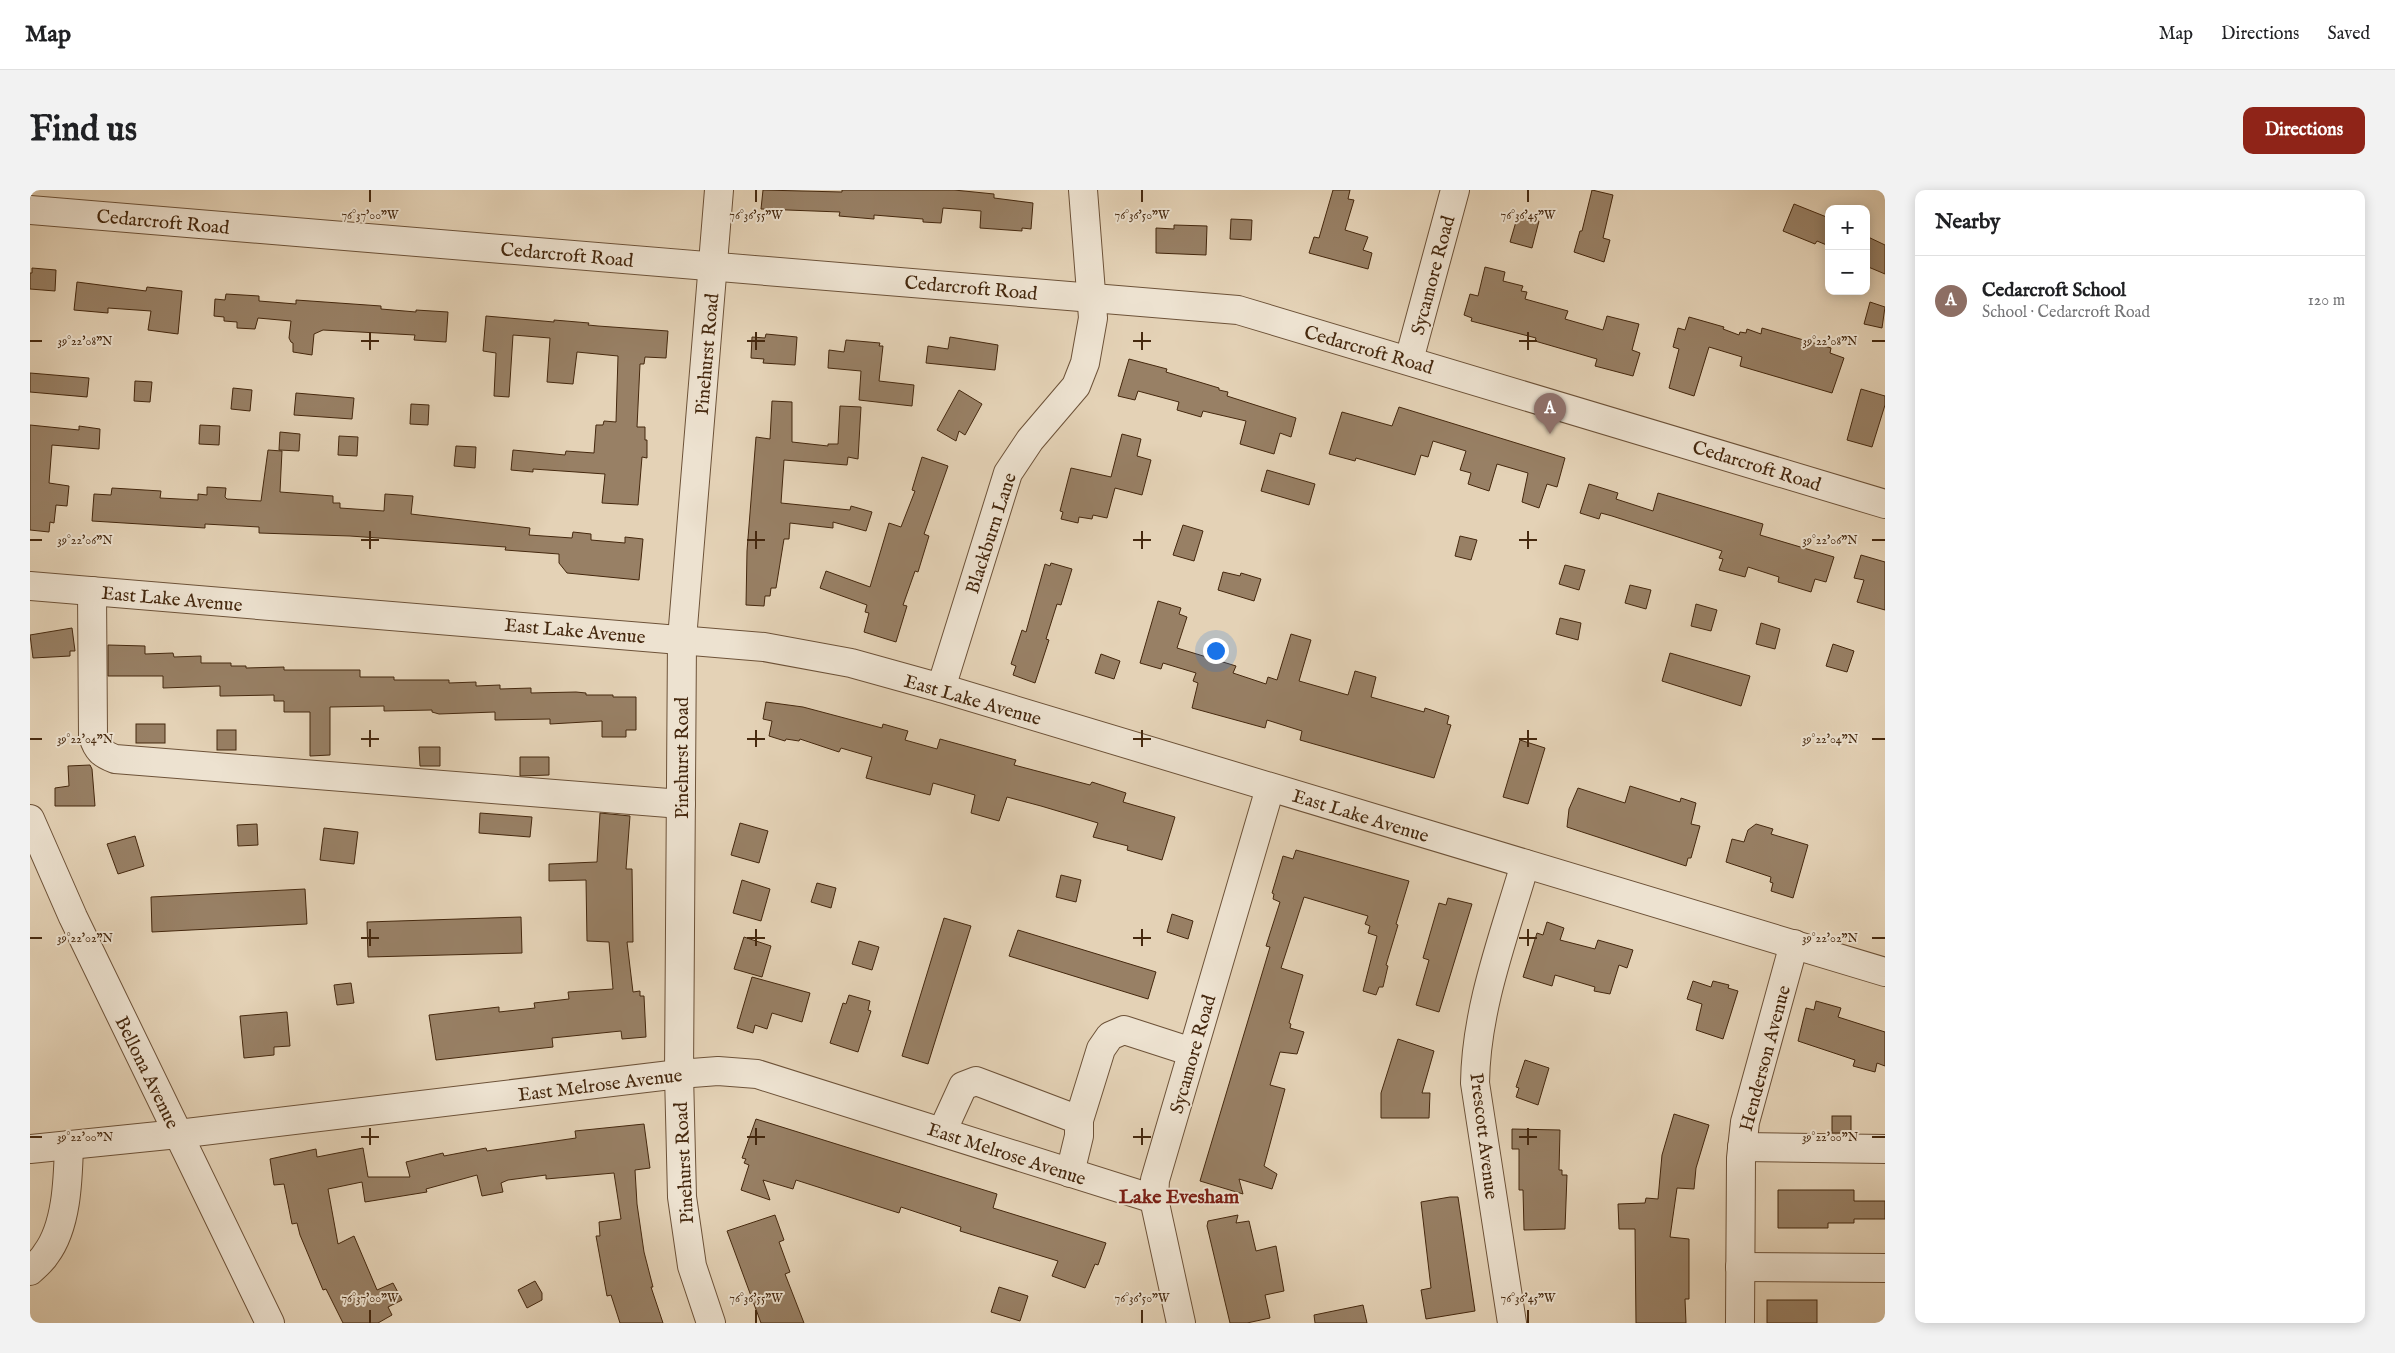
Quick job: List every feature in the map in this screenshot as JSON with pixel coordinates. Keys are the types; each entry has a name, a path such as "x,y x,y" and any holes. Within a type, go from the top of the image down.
{"street":[{"name":"Pinehurst Road","path":"711,1323 692,1266 682,1197 679,1074 682,639 719,190"},
{"name":"Blackburn Lane","path":"941,688 1008,473 1030,440 1076,386 1086,363 1091,339 1093,297 1083,190"},
{"name":"Sycamore Road","path":"1409,360 1455,190"},
{"name":"Cedarcroft Road","path":"30,210 1238,310 1885,504"},
{"name":"East Lake Avenue","path":"30,586 682,639 805,653 851,663 941,688 1885,972"},
{"path":"92,592 93,729 96,747 105,755 125,760 681,804"},
{"name":"Sycamore Road","path":"1181,1323 1154,1200 1155,1180 1270,788"},
{"name":"Bellona Avenue","path":"30,819 73,917 270,1323"},
{"name":"Prescott Avenue","path":"1512,1323 1475,1083 1475,1057 1486,999 1525,864"},
{"name":"Henderson Avenue","path":"1740,1323 1742,1147 1751,1093 1794,944"},
{"path":"1070,1173 1079,1136 1078,1120 1101,1049 1110,1036 1124,1030 1192,1052"},
{"name":"East Melrose Avenue","path":"30,1149 178,1134 679,1074 718,1071 757,1074 1154,1200"},
{"path":"942,1132 963,1086 976,1081 1078,1120"},
{"path":"30,1271 47,1254 60,1222 67,1183 69,1145"},
{"path":"1742,1147 1885,1149"},
{"path":"1740,1268 1885,1268"}],"building":[{"path":"763,190 842,192 842,190 954,190 994,194 994,198 1033,203 1031,229 1022,228 1022,231 980,228 981,211 943,208 941,223 923,222 923,219 874,215 874,219 839,216 840,212 761,209"},
{"path":"1333,190 1350,190 1348,199 1354,200 1345,230 1368,237 1363,250 1372,253 1368,269 1309,253 1314,237 1319,238"},
{"path":"1592,190 1613,195 1603,238 1610,240 1604,262 1574,252 1580,231 1582,231"},
{"path":"1794,204 1825,216 1825,244 1817,241 1815,244 1783,231"},
{"path":"1518,215 1539,221 1532,248 1510,242"},
{"path":"1231,219 1252,220 1251,240 1230,239"},
{"path":"1174,225 1207,226 1206,255 1156,253 1156,228 1174,229"},
{"path":"1870,238 1885,245 1885,274 1870,268"},
{"path":"1485,267 1505,272 1503,281 1523,286 1521,291 1527,292 1525,299 1568,311 1565,319 1603,330 1607,316 1639,324 1632,350 1640,353 1633,376 1595,366 1597,359 1535,341 1536,338 1471,321 1472,318 1464,315 1470,294 1478,296"},
{"path":"32,268 56,270 55,291 30,289 30,273 32,273"},
{"path":"77,282 146,291 147,287 182,291 178,334 148,330 151,311 108,308 108,313 74,310"},
{"path":"226,294 259,296 259,301 296,304 296,300 381,306 381,309 416,312 416,310 448,312 446,342 414,340 415,335 323,330 314,334 312,355 293,352 293,343 289,338 291,321 258,318 255,329 237,328 237,322 224,321 224,317 214,316 215,299 225,300"},
{"path":"1870,302 1885,307 1882,328 1864,324"},
{"path":"486,316 554,322 554,320 589,323 588,325 598,326 668,331 666,358 645,357 644,364 640,364 637,427 645,427 647,458 642,457 638,505 602,503 605,474 533,469 533,472 511,470 513,450 565,455 566,451 594,453 596,425 603,425 604,421 616,422 618,356 577,352 573,384 547,382 550,338 513,335 509,397 494,396 496,353 483,351"},
{"path":"1689,317 1724,327 1723,329 1739,335 1740,332 1746,333 1747,329 1761,334 1762,328 1831,348 1830,353 1844,358 1832,393 1740,366 1742,357 1709,347 1694,396 1669,388 1679,349 1673,347 1678,328 1685,330"},
{"path":"766,334 797,337 795,365 763,363 764,359 751,358 752,337 765,338"},
{"path":"950,337 998,345 995,370 926,363 928,346 948,349"},
{"path":"846,340 880,343 879,346 883,346 879,381 914,385 912,406 859,400 861,371 828,368 829,350 844,352"},
{"path":"1129,359 1167,369 1166,372 1228,392 1227,396 1296,418 1291,437 1280,433 1274,454 1240,444 1246,421 1203,411 1201,417 1177,410 1179,402 1138,391 1135,400 1118,396"},
{"path":"30,373 89,378 87,397 30,392"},
{"path":"135,381 152,382 150,402 134,401"},
{"path":"233,388 252,390 250,411 231,409"},
{"path":"1861,389 1885,396 1885,405 1872,447 1847,440"},
{"path":"959,390 982,404 965,435 959,431 956,441 937,430"},
{"path":"296,393 354,398 352,419 294,415"},
{"path":"772,401 792,402 792,442 828,446 828,444 838,444 840,406 861,407 858,459 848,457 847,465 784,460 781,503 850,510 851,506 872,512 866,531 833,522 833,528 790,523 789,539 784,539 776,588 771,588 770,596 765,596 764,606 746,605 747,551 756,437 770,439"},
{"path":"411,404 429,405 428,425 410,424"},
{"path":"1399,407 1565,458 1557,487 1547,484 1539,508 1522,502 1528,473 1497,464 1489,491 1468,484 1471,473 1460,470 1466,451 1433,441 1428,457 1421,455 1415,475 1356,458 1355,461 1329,454 1342,412 1392,426"},
{"path":"30,425 79,430 79,426 100,429 99,449 52,445 49,483 69,486 67,506 56,505 54,523 50,522 49,532 30,530"},
{"path":"200,425 220,426 219,445 199,444"},
{"path":"280,432 300,434 299,451 279,450"},
{"path":"1122,434 1141,439 1137,456 1151,460 1142,495 1115,488 1107,518 1093,515 1092,519 1079,517 1078,523 1061,519 1063,512 1060,511 1071,468 1111,477"},
{"path":"339,436 358,437 357,456 338,455"},
{"path":"456,446 476,447 475,468 454,466"},
{"path":"268,450 282,451 280,492 333,496 333,503 340,503 340,508 384,511 385,494 413,496 411,514 530,528 529,535 572,538 573,532 591,534 591,540 625,543 625,537 643,539 639,580 567,573 559,563 559,554 505,550 506,547 350,536 259,533 259,527 205,524 205,528 92,521 94,494 111,495 112,488 161,491 160,498 198,500 198,494 207,495 207,487 226,488 225,497 227,499 261,501"},
{"path":"922,457 948,466 924,534 929,536 918,572 915,571 903,605 907,606 896,642 864,632 869,613 865,612 867,605 820,588 826,571 870,587 889,523 901,527 915,491 912,490"},
{"path":"1267,470 1315,484 1309,505 1261,491"},
{"path":"1589,484 1618,493 1616,499 1653,511 1658,493 1763,524 1760,535 1834,557 1826,582 1815,579 1811,592 1778,582 1779,577 1748,567 1745,577 1719,570 1723,559 1719,558 1722,551 1601,513 1599,519 1580,513"},
{"path":"1183,525 1203,531 1194,561 1173,555"},
{"path":"1460,536 1477,540 1471,560 1455,556"},
{"path":"1861,555 1885,562 1885,610 1857,602 1864,580 1854,578"},
{"path":"1051,563 1072,569 1061,605 1057,604 1046,639 1049,640 1035,683 1013,675 1016,666 1011,664 1022,630 1026,632 1045,564 1050,566"},
{"path":"1565,565 1585,570 1579,590 1559,584"},
{"path":"1223,572 1240,576 1241,573 1261,579 1254,601 1218,590"},
{"path":"1630,585 1651,590 1646,609 1625,603"},
{"path":"1158,601 1181,608 1179,614 1187,617 1177,648 1236,666 1233,673 1266,684 1268,677 1277,680 1291,634 1311,640 1299,681 1348,695 1355,671 1376,677 1371,697 1424,712 1425,708 1449,716 1447,724 1451,725 1434,778 1300,740 1302,731 1267,720 1265,728 1192,708 1198,683 1193,681 1196,673 1163,663 1161,669 1140,663"},
{"path":"1696,604 1717,610 1711,631 1691,626"},
{"path":"1560,618 1581,623 1578,640 1556,634"},
{"path":"1761,623 1780,629 1775,649 1756,644"},
{"path":"72,628 75,651 70,651 70,656 33,658 30,635"},
{"path":"1833,644 1854,651 1847,672 1826,666"},
{"path":"108,645 145,646 145,654 173,653 174,657 201,656 201,663 231,663 231,666 246,666 246,668 284,667 284,670 360,670 360,677 394,677 394,680 449,680 449,683 476,682 476,686 500,685 500,689 531,688 531,693 576,692 586,693 586,695 636,697 636,730 626,730 626,737 602,737 602,721 550,724 550,719 495,720 495,712 439,714 432,712 432,710 384,711 384,706 330,707 330,755 310,756 310,712 284,712 284,701 274,701 274,695 220,696 220,686 163,688 163,676 108,676"},
{"path":"1670,653 1750,676 1741,706 1662,681"},
{"path":"1101,654 1120,661 1114,679 1095,673"},
{"path":"766,702 803,707 882,728 883,724 908,731 905,740 937,749 940,739 1016,760 1014,765 1090,785 1092,782 1126,793 1123,802 1175,817 1162,860 1127,850 1128,846 1093,837 1098,823 1041,806 1007,797 999,821 971,813 975,795 933,783 930,795 866,778 872,757 841,748 839,752 800,739 799,741 786,739 785,741 769,736 772,721 763,719"},
{"path":"136,724 165,724 165,743 136,743"},
{"path":"217,730 236,730 236,750 217,750"},
{"path":"1520,740 1545,748 1528,804 1503,797"},
{"path":"419,747 440,747 440,766 420,766"},
{"path":"520,757 549,757 549,775 520,776"},
{"path":"90,765 92,769 95,806 55,806 55,788 69,786 68,766"},
{"path":"1630,786 1680,802 1681,798 1696,803 1691,824 1700,826 1691,858 1688,858 1686,866 1567,827 1569,809 1578,788 1625,803"},
{"path":"480,813 532,817 530,837 479,833"},
{"path":"600,813 630,816 626,869 632,869 633,942 627,942 633,992 640,991 640,996 644,996 646,1037 622,1039 621,1031 552,1038 553,1047 436,1060 429,1015 499,1007 499,1012 535,1008 534,1003 569,999 568,992 613,989 609,942 587,941 586,880 549,881 549,864 597,862"},
{"path":"740,823 768,831 759,863 731,855"},
{"path":"257,824 258,845 238,846 237,825"},
{"path":"1756,824 1773,829 1771,834 1808,845 1793,898 1771,891 1773,883 1770,882 1771,877 1726,862 1732,839 1744,842 1748,830"},
{"path":"324,828 358,832 354,864 320,860"},
{"path":"135,836 144,866 118,874 107,844"},
{"path":"1296,850 1409,881 1396,924 1398,925 1386,965 1388,966 1383,987 1379,987 1376,995 1363,991 1377,936 1368,933 1370,926 1365,924 1368,916 1304,897 1281,968 1303,975 1289,1023 1291,1024 1290,1028 1304,1032 1297,1054 1280,1052 1270,1085 1285,1089 1264,1166 1277,1174 1272,1189 1239,1179 1243,1194 1200,1181 1270,947 1266,946 1280,902 1273,899 1274,894 1272,893 1283,856 1293,859"},
{"path":"1061,875 1081,880 1076,902 1056,897"},
{"path":"742,880 770,889 761,921 733,913"},
{"path":"817,883 836,888 831,908 811,902"},
{"path":"305,889 307,924 152,932 151,897"},
{"path":"1448,898 1472,904 1439,1012 1416,1005 1429,960 1423,958 1439,903 1446,905"},
{"path":"1172,914 1193,921 1188,939 1167,932"},
{"path":"521,917 522,953 368,957 367,922"},
{"path":"944,918 971,926 928,1064 902,1056"},
{"path":"1547,922 1564,928 1560,940 1595,949 1598,940 1633,950 1627,968 1619,965 1610,994 1594,991 1595,987 1555,975 1552,986 1523,977 1537,933 1543,935"},
{"path":"1018,930 1156,972 1148,999 1009,956"},
{"path":"744,937 771,946 762,977 734,969"},
{"path":"859,941 879,947 872,970 852,964"},
{"path":"752,977 810,993 802,1022 772,1013 767,1029 755,1025 753,1033 737,1028"},
{"path":"1693,981 1711,987 1713,981 1729,985 1728,988 1738,991 1723,1039 1696,1030 1702,1004 1687,999"},
{"path":"351,983 354,1003 337,1005 334,985"},
{"path":"849,995 870,1001 868,1010 871,1011 858,1052 830,1043 843,1003 846,1004"},
{"path":"1816,1001 1841,1008 1838,1017 1885,1032 1885,1066 1877,1063 1875,1072 1853,1066 1855,1060 1798,1041 1806,1008 1814,1010"},
{"path":"287,1012 290,1046 274,1047 274,1055 244,1058 240,1016"},
{"path":"1398,1039 1434,1051 1422,1093 1430,1093 1429,1118 1381,1118 1381,1093"},
{"path":"1525,1060 1549,1068 1538,1105 1516,1097 1519,1088 1516,1087"},
{"path":"1674,1114 1709,1125 1696,1168 1694,1189 1677,1188 1670,1237 1689,1239 1689,1299 1685,1299 1686,1323 1636,1323 1635,1229 1619,1229 1618,1204 1645,1203 1646,1198 1658,1199 1662,1155"},
{"path":"1832,1116 1851,1116 1851,1133 1832,1133"},
{"path":"756,1119 997,1194 993,1208 1106,1243 1098,1265 1095,1264 1085,1288 1052,1276 1058,1261 960,1231 961,1227 901,1207 899,1213 796,1180 793,1189 763,1180 770,1200 741,1190 749,1165 744,1163 746,1159 742,1158"},
{"path":"644,1124 650,1168 635,1170 637,1204 644,1252 653,1287 651,1287 663,1323 620,1323 611,1295 607,1296 596,1236 600,1236 599,1222 621,1219 614,1173 546,1179 546,1175 508,1180 501,1183 503,1192 482,1196 477,1175 426,1189 427,1192 365,1202 362,1182 328,1189 338,1244 354,1236 377,1290 393,1283 402,1300 388,1307 392,1315 378,1323 343,1323 326,1289 323,1290 300,1235 297,1223 292,1224 284,1184 274,1185 270,1159 316,1149 317,1157 363,1148 368,1177 410,1177 406,1162 443,1153 444,1156 486,1148 487,1151 576,1138 575,1131"},
{"path":"1512,1129 1560,1130 1559,1170 1562,1170 1562,1175 1567,1175 1565,1229 1524,1230 1523,1190 1519,1190 1519,1149 1512,1149"},
{"path":"1778,1190 1854,1190 1854,1201 1885,1201 1885,1219 1854,1219 1854,1223 1828,1223 1828,1228 1778,1228"},
{"path":"1458,1197 1475,1311 1426,1319 1421,1290 1431,1288 1421,1202"},
{"path":"775,1215 784,1240 779,1242 790,1272 785,1274 804,1323 761,1323 727,1231"},
{"path":"1238,1215 1236,1223 1249,1221 1256,1251 1276,1246 1284,1291 1265,1295 1270,1318 1247,1323 1230,1323 1207,1226 1208,1221"},
{"path":"535,1281 542,1293 542,1300 527,1308 518,1290"},
{"path":"999,1287 1028,1296 1020,1321 991,1312"},
{"path":"1767,1300 1817,1300 1817,1323 1767,1323"},
{"path":"1363,1305 1367,1323 1315,1323 1314,1315"}],"place":[{"name":"Cedarcroft School","path":"1550,434"}],"district":[{"name":"Lake Evesham","path":"1179,1196"}]}
